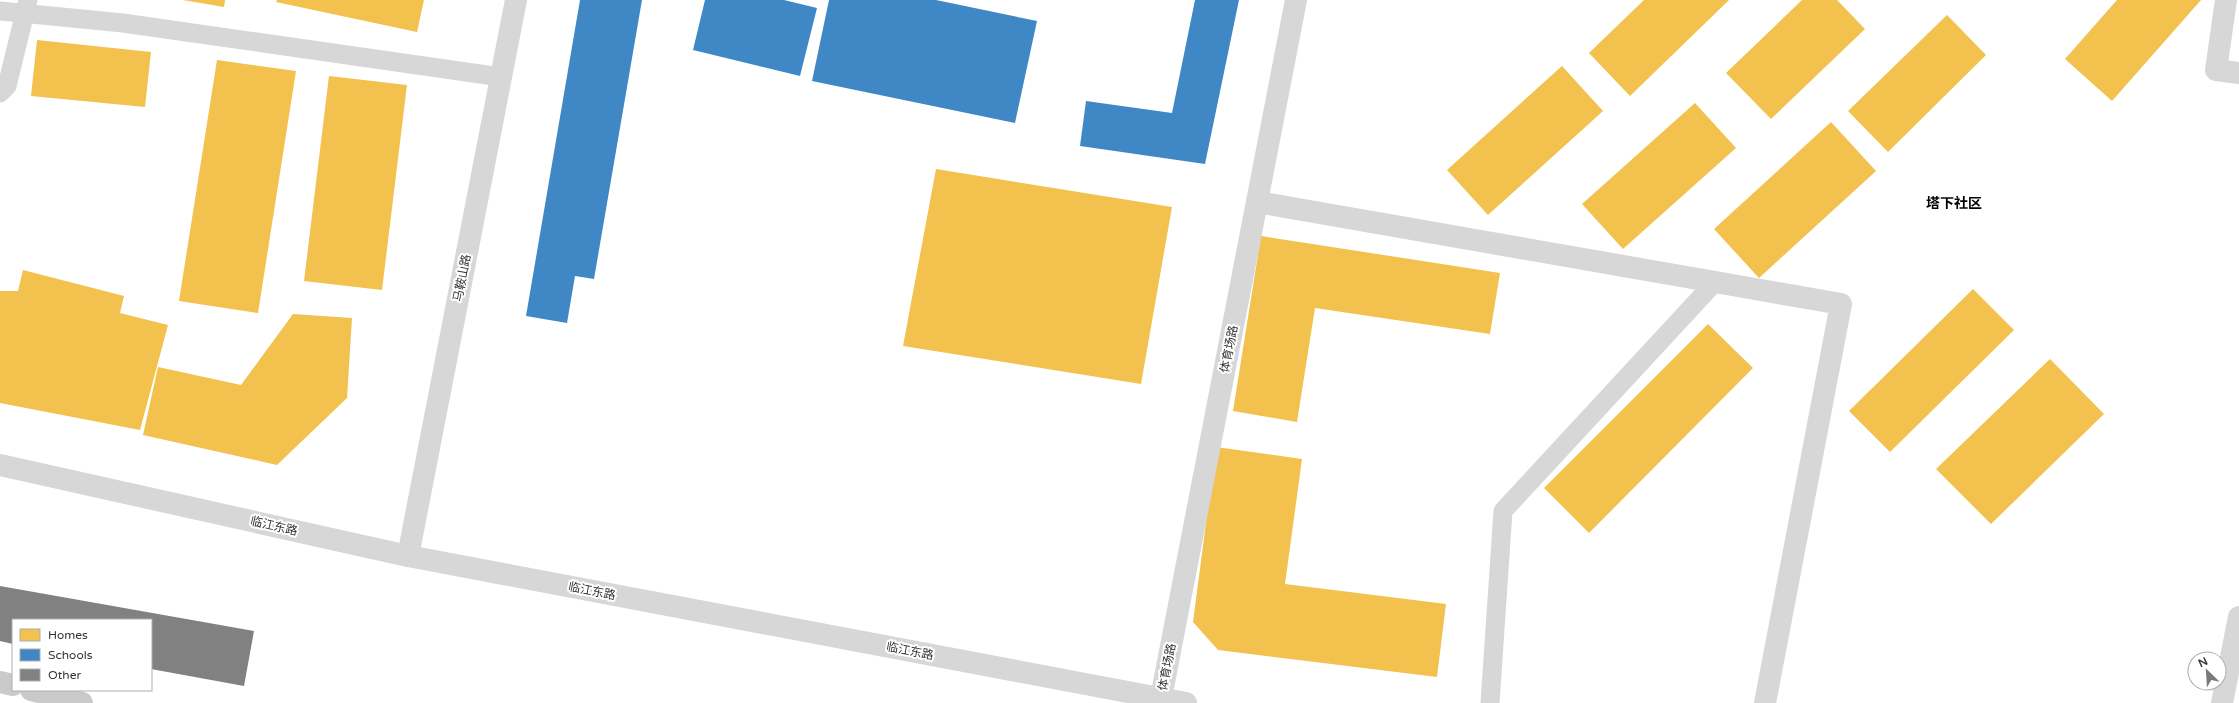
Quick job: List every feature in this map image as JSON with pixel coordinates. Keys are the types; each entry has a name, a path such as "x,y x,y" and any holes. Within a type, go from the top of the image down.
{"main road":[{"path":"0,682 12,685"},
{"path":"35,691 82,703"}],"street":[{"name":"马鞍山路","path":"408,556 516,0"},
{"name":"体育场路","path":"1161,698 1296,0"},
{"path":"2226,0 2216,70 2239,73"},
{"path":"1257,202 1841,304 1765,703"},
{"name":"临江东路","path":"0,465 408,556 1186,703"},
{"path":"2222,703 2239,616"}],"lane":[{"path":"0,93 7,86 27,7"},
{"path":"0,11 27,7 123,23 501,77"},
{"path":"1490,703 1503,511 1715,282"}],"building: Homes":[{"path":"183,0 225,0 224,7"},
{"path":"277,0 424,0 417,32 276,2"},
{"path":"1644,0 1729,0 1630,96 1589,53"},
{"path":"1802,0 1837,0 1865,29 1771,119 1726,73"},
{"path":"2117,0 2201,0 2112,101 2065,59"},
{"path":"1947,15 1986,55 1888,152 1848,111"},
{"path":"37,40 151,52 145,107 31,96"},
{"path":"217,60 296,71 258,313 179,301"},
{"path":"1562,66 1603,111 1488,215 1447,170"},
{"path":"329,76 407,85 382,290 304,281"},
{"path":"1695,103 1736,148 1623,249 1582,204"},
{"path":"1831,122 1876,171 1759,278 1714,229"},
{"path":"936,169 1172,207 1141,384 903,346"},
{"path":"1261,236 1500,273 1490,334 1315,308 1297,422 1233,411"},
{"path":"23,270 124,296 120,313 168,325 140,430 0,403 0,291 18,291"},
{"path":"1973,289 2014,330 1890,452 1849,411"},
{"path":"293,314 352,318 347,398 277,465 143,435 158,367 241,385"},
{"path":"1708,324 1753,368 1589,533 1544,488"},
{"path":"2050,359 2104,414 1991,524 1936,469"},
{"path":"1216,447 1302,459 1285,584 1446,604 1437,677 1218,650 1193,622"}],"building: Schools":[{"path":"580,0 642,0 594,279 575,276 567,323 526,316"},
{"path":"705,0 784,0 817,8 800,76 693,50"},
{"path":"829,0 936,0 1037,21 1015,123 812,81"},
{"path":"1195,0 1239,0 1205,164 1080,146 1086,101 1172,113"}],"building: Other":[{"path":"0,586 254,631 244,686 152,669 152,619 12,619 12,644 0,641"}],"district":[{"name":"塔下社区","path":"1954,203"}]}
